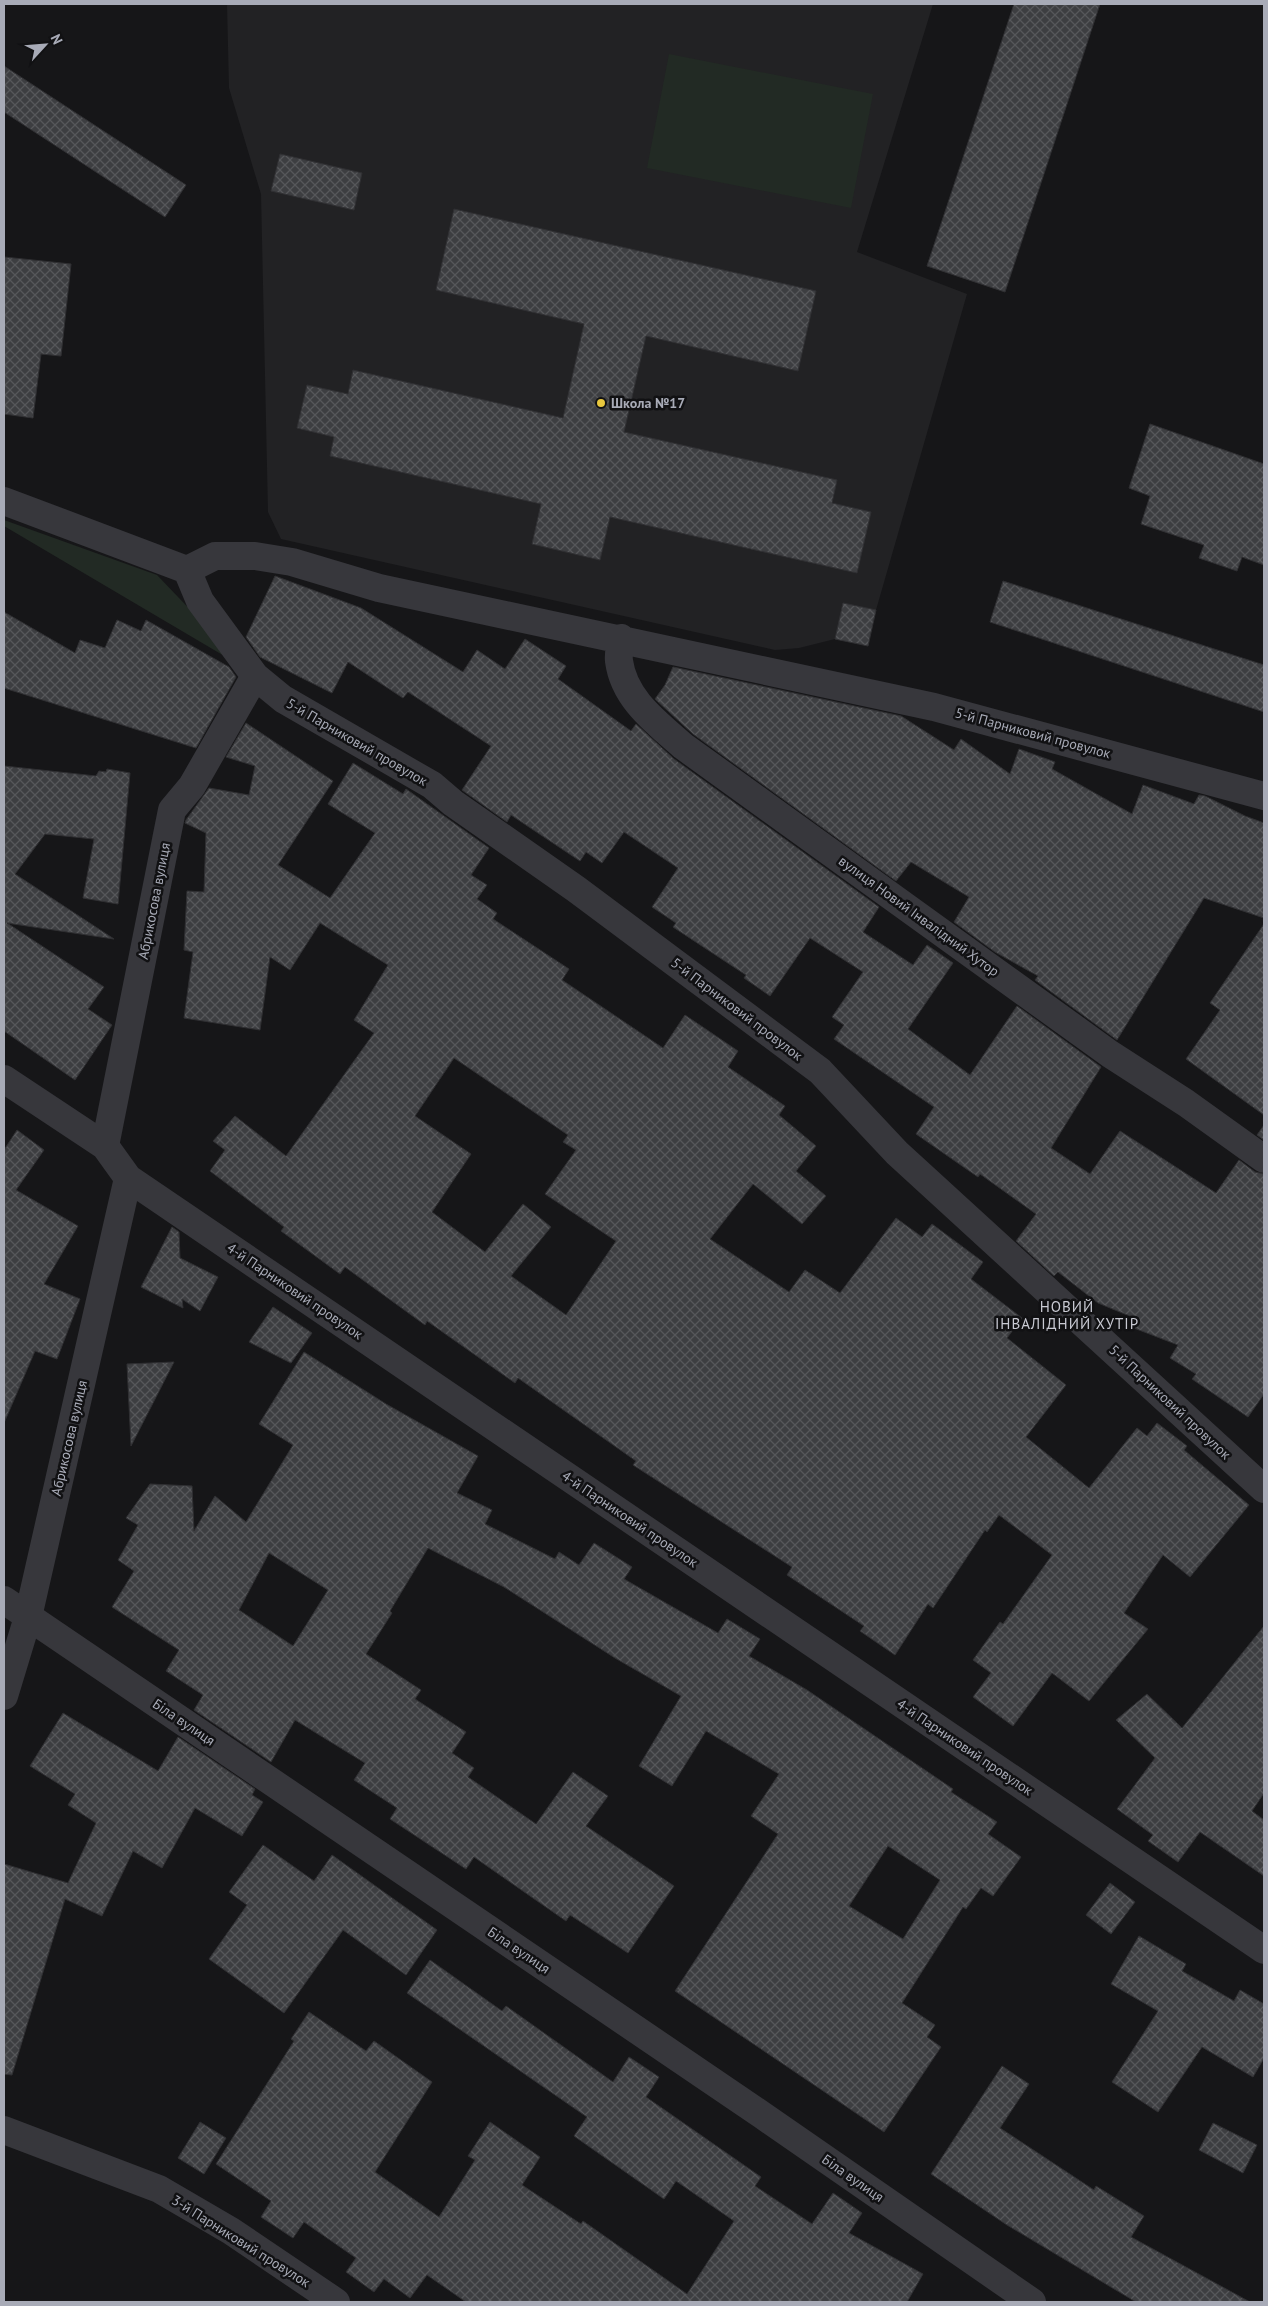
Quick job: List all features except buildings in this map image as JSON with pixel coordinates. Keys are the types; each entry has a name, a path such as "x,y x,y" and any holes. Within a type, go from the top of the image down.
{"street":[{"path":"4,501 187,570"},
{"name":"5-й Парниковий провулок","path":"1264,796 934,706 380,588 292,562 255,556 215,556 187,570 200,601 255,676 283,699 432,785 453,803 576,889 820,1071 897,1153 1264,1489"},
{"name":"вулиця Новий Інвалідний Хутор","path":"621,638 618,660 624,683 642,710 683,746 1110,1054 1186,1102 1264,1159"},
{"name":"Абрикосова вулиця","path":"106,1146 172,810 192,786 255,676"},
{"name":"4-й Парниковий провулок","path":"4,1079 106,1146 128,1178 1264,1950"},
{"name":"Абрикосова вулиця","path":"4,1696 28,1617 128,1178"},
{"name":"Біла вулиця","path":"4,1600 746,2104 1032,2302"},
{"name":"3-й Парниковий провулок","path":"4,2130 158,2189 231,2231 336,2302"}],"shaded area":[{"name":"Школа №17","path":"227,4 933,4 857,252 967,294 876,610 868,646 835,639 799,648 775,650 281,539 268,512 261,194 229,88"},
{"path":"669,54 873,94 851,208 647,168"},
{"path":"4,520 157,575 223,644 226,657 4,526"}],"place":[{"name":"Школа №17","path":"601,403"}],"district":[{"name":"НОВИЙ ІНВАЛІДНИЙ ХУТІР","path":"1067,1316"}]}
